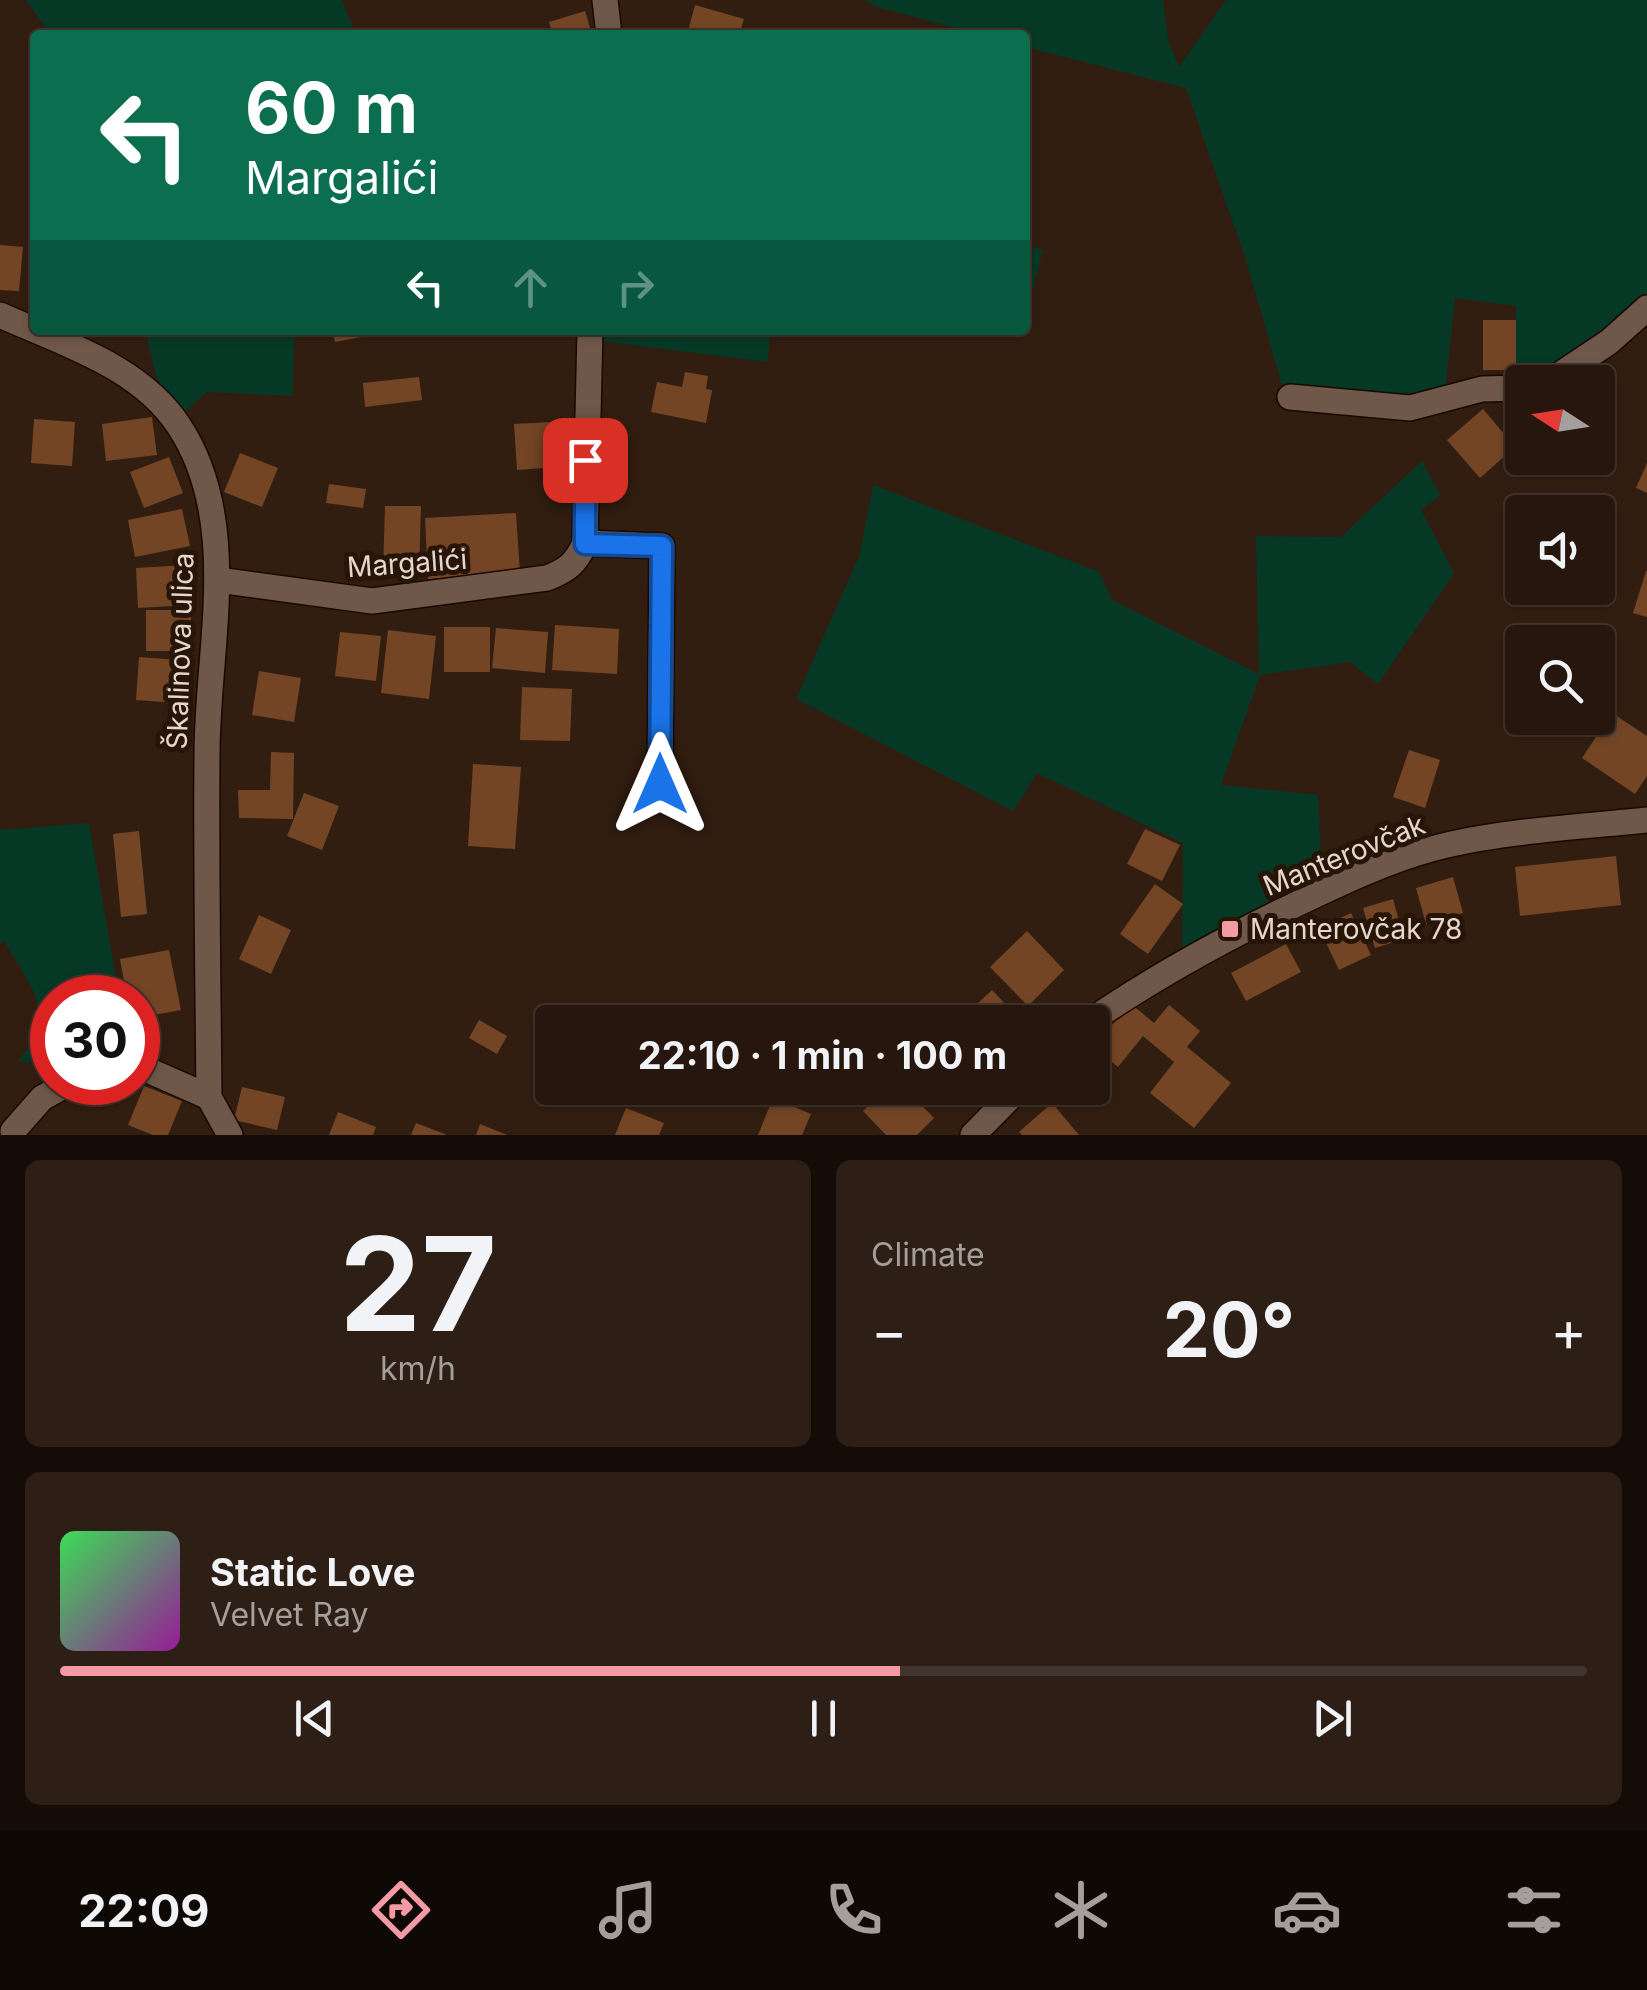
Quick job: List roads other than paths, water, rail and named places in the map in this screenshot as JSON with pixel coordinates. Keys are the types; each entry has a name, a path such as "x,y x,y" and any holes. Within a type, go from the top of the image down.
{"street":[{"path":"605,0 608,30"},
{"path":"1574,365 1609,342 1647,308"},
{"name":"Škalinova ulica","path":"0,316 30,329"},
{"name":"Škalinova ulica","path":"44,335 110,364 154,398 179,425 200,472 212,515 218,580 207,729 209,1097 230,1135"},
{"path":"590,335 585,544 662,546 660,784"},
{"path":"1290,397 1410,408 1482,389 1505,388"},
{"name":"Margalići","path":"218,580 344,600 402,600 548,578 577,562 585,544"},
{"name":"Manterovčak","path":"1110,1007 1212,946 1333,886 1436,848 1530,832 1647,820"},
{"path":"160,1075 209,1097"},
{"path":"13,1132 36,1105"},
{"path":"973,1135 1003,1105"}],"place":[{"name":"Manterovčak 78","path":"1230,929"}]}
